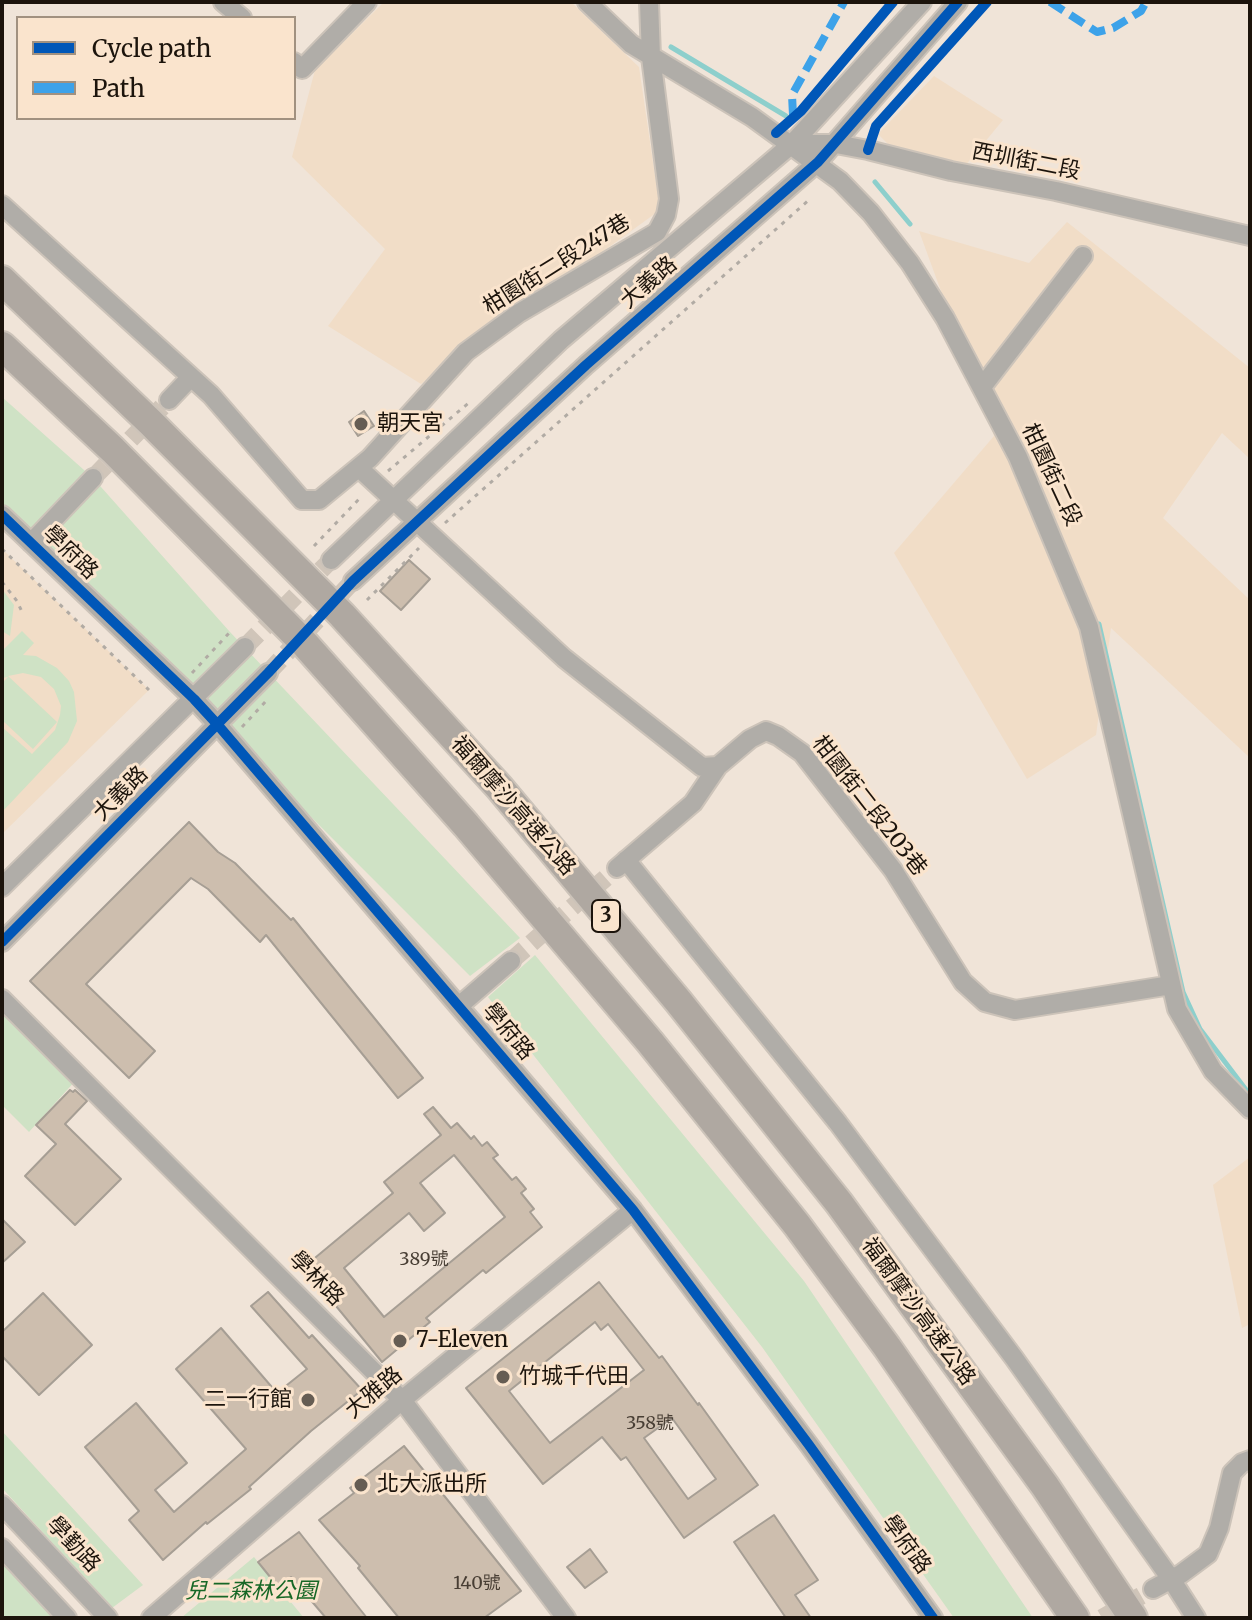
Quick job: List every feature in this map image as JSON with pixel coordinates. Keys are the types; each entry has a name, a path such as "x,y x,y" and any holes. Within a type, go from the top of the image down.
{"highway":[{"name":"福爾摩沙高速公路","path":"2,280 161,432 342,615 499,787 668,989 839,1203 1045,1486 1133,1618"},
{"name":"福爾摩沙高速公路","path":"2,346 113,450 303,642 466,825 629,1018 797,1225 887,1347 1075,1618"}],"street":[{"path":"223,2 240,16"},
{"path":"296,64 302,69 367,2"},
{"name":"柑園街二段","path":"587,2 631,44 752,117 818,162 840,181 871,213 910,263 945,318 1040,507 1089,627 1177,1009 1213,1071 1250,1109"},
{"name":"柑園街二段247巷","path":"2,205 211,395 302,500 319,500 359,468 466,352 519,313 657,232 666,215 669,199 651,57 649,2"},
{"name":"大義路","path":"331,560 561,340 792,144 922,2"},
{"name":"大義路","path":"353,581 586,365 818,162 958,2"},
{"name":"西圳街二段","path":"792,144 836,144 1250,236"},
{"path":"982,387 1083,256"},
{"path":"169,400 191,377"},
{"path":"359,468 564,658 702,767 718,766"},
{"path":"31,543 93,478"},
{"name":"學府路","path":"2,515 187,692 231,739 633,1210 809,1445 933,1618"},
{"name":"大義路","path":"2,887 187,692 245,647"},
{"name":"大義路","path":"2,942 268,673"},
{"name":"柑園街二段203巷","path":"718,766 750,739 766,731 802,753 893,870 963,982 985,1002 1015,1010 1171,985"},
{"path":"718,766 693,803 621,864 847,1135 1014,1358 1196,1618"},
{"path":"459,1006 511,961"},
{"name":"學林路","path":"2,999 402,1400 566,1618"},
{"name":"大雅路","path":"151,1618 402,1400 633,1210"},
{"path":"1153,1589 1208,1554 1219,1528 1232,1473 1250,1460"},
{"name":"學勤路","path":"2,1505 108,1618"},
{"path":"2,1548 67,1618"}],"path":[{"path":"367,600 432,534 810,199"},
{"path":"2,549 149,690"},
{"path":"2,582 23,614"},
{"path":"187,692 230,632"},
{"path":"231,739 269,699"}],"shaded area":[{"path":"384,2 571,2 639,67 660,210 421,384 328,326 385,249 292,157 315,70"},
{"path":"934,76 1003,120 965,166 888,144 878,134"},
{"path":"1067,222 1250,368 1250,459 1222,433 1163,518 1250,600 1250,758 1111,628 1096,735 1027,779 894,553 994,436 919,231 1029,263"},
{"path":"2,549 149,690 2,834"},
{"path":"1250,1157 1250,1324 1242,1328 1213,1185"}],"green space":[{"path":"2,397 93,478 230,632 520,938 470,976 206,712 2,515"},
{"path":"2,589 14,605 10,636 2,631"},
{"path":"22,631 34,643 23,655 36,656 57,668 69,681 74,692 77,721 68,742 2,812 2,727 32,754 55,730 60,715 61,706 54,689 41,677 23,673 8,676 57,722 33,749 2,720 2,683 8,677 2,678 2,651"},
{"path":"535,955 804,1281 1033,1618 954,1618 762,1347 488,997"},
{"path":"2,1007 77,1079 29,1132 2,1105"},
{"path":"2,1431 143,1585 112,1608 2,1488"},
{"name":"兒二森林公園","path":"254,1557 304,1618 181,1618"},
{"path":"2,1558 58,1618 2,1618"}],"building":[{"name":"朝天宮","path":"364,411 374,426 358,436 349,422"},
{"path":"409,560 430,579 401,610 380,591"},
{"path":"189,822 291,920 293,918 423,1078 398,1098 266,935 260,942 208,889 191,878 86,984 155,1051 129,1078 30,981"},
{"path":"70,1090 75,1090 87,1101 65,1124 121,1179 75,1225 25,1176 56,1144 36,1125"},
{"path":"433,1107 451,1128 457,1123 482,1146 487,1142 498,1155 493,1158 512,1180 516,1177 526,1189 521,1193 534,1209 530,1212 542,1227 486,1273 483,1270 426,1318 430,1322 382,1362 304,1267 393,1193 384,1182 441,1135 424,1114","holes":["454,1155 505,1217 384,1317 344,1268 409,1213 424,1231 445,1213 420,1183"]},
{"path":"2,1219 25,1242 2,1263"},
{"path":"599,1282 699,1403 758,1485 684,1538 626,1457 621,1460 602,1437 543,1484 466,1388","holes":["595,1322 601,1330 608,1324 644,1370 550,1443 509,1391","672,1418 716,1479 688,1499 644,1438"]},
{"path":"268,1292 362,1390 311,1431 249,1487 251,1489 206,1522 163,1560 129,1520 139,1511 85,1447 136,1403 187,1463 155,1490 174,1512 246,1449 176,1369 221,1328 277,1393 307,1369 251,1306"},
{"path":"43,1293 92,1345 39,1395 2,1356 2,1332"},
{"path":"404,1446 521,1591 484,1618 399,1618 358,1568 360,1566 319,1520 354,1493 350,1488"},
{"path":"774,1515 818,1580 795,1595 811,1618 786,1618 734,1542"},
{"path":"299,1532 367,1618 326,1618 291,1577 279,1588 258,1562"},
{"path":"590,1549 607,1572 585,1588 567,1567"}],"waterway":[{"path":"671,47 786,116"},
{"path":"875,182 910,224"},
{"path":"1099,624 1183,992 1200,1029 1250,1095"}],"tunnel":[{"path":"93,478 169,400"},
{"path":"245,647 331,560"},
{"path":"268,673 353,581"},
{"path":"511,961 617,868"},
{"path":"1102,1618 1153,1589"}],"marked path":[{"path":"793,115 792,95 844,2"},
{"path":"1050,2 1097,32 1113,28 1141,11 1146,2"}],"cycle path":[{"path":"776,133 801,111 893,2"},
{"path":"2,942 268,673 353,581 586,365 818,162 958,2"},
{"path":"868,150 876,126 987,2"},
{"path":"2,515 217,724 633,1210 809,1445 933,1618"}],"place":[{"name":"朝天宮","path":"361,424"},
{"name":"7-Eleven","path":"400,1341"},
{"name":"竹城千代田","path":"503,1377"},
{"name":"二一行館","path":"308,1400"},
{"name":"北大派出所","path":"361,1485"}]}
